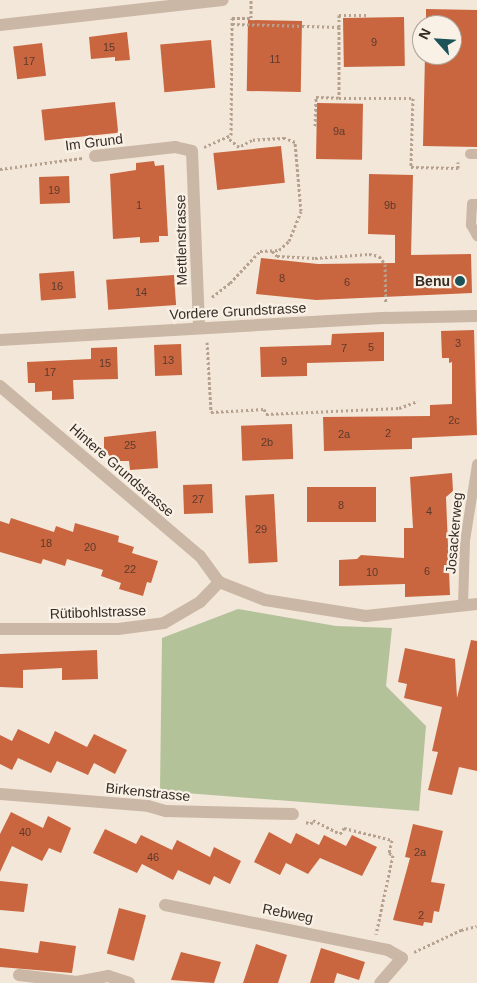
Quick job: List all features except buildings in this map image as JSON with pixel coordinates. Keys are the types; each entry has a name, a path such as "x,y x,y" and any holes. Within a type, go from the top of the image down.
{"street":[{"path":"0,25 223,0"},
{"name":"Im Grund","path":"94,156 175,147 192,151"},
{"name":"Mettlenstrasse","path":"192,151 198,308 203,328"},
{"name":"Vordere Grundstrasse","path":"0,340 386,318 477,316"},
{"name":"Hintere Grundstrasse","path":"0,386 200,556 219,582"},
{"path":"219,582 265,600 339,614 390,614 477,604"},
{"name":"Rütibohlstrasse","path":"0,629 118,629 164,623 200,602 219,582"},
{"name":"Birkenstrasse","path":"0,794 148,806 166,811 297,817"},
{"name":"Rebweg","path":"165,905 319,934 388,950 402,958"},
{"path":"380,983 402,958"},
{"path":"20,976 78,982 108,976 129,983"}],"lane":[{"path":"477,204 472,204 472,225 477,236"},
{"name":"Josackerweg","path":"463,605 464,541 477,464"}],"path":[{"path":"192,151 228,138 230,135 232,18 251,18 251,0"},
{"path":"339,98 339,15 366,15"},
{"path":"232,24 339,27"},
{"path":"315,126 316,97 413,98 411,167 458,168 458,154 474,154"},
{"path":"198,308 230,283 260,251 279,250 289,241 301,211 298,147 295,142 285,138 252,140 239,147 228,138"},
{"name":"Im Grund","path":"0,170 94,156"},
{"path":"271,251 277,256 379,256 385,264 386,318"},
{"path":"203,328 210,412 264,409 266,414 399,408 418,401"},
{"path":"297,817 311,824 313,820 340,834 344,828 392,840 389,853 393,854 376,934 383,936"},
{"path":"402,958 461,930 477,926"}],"green space":[{"path":"238,609 336,626 392,628 386,686 426,726 419,811 160,791 162,638"}],"place":[{"name":"Benu","path":"460,281"}]}
